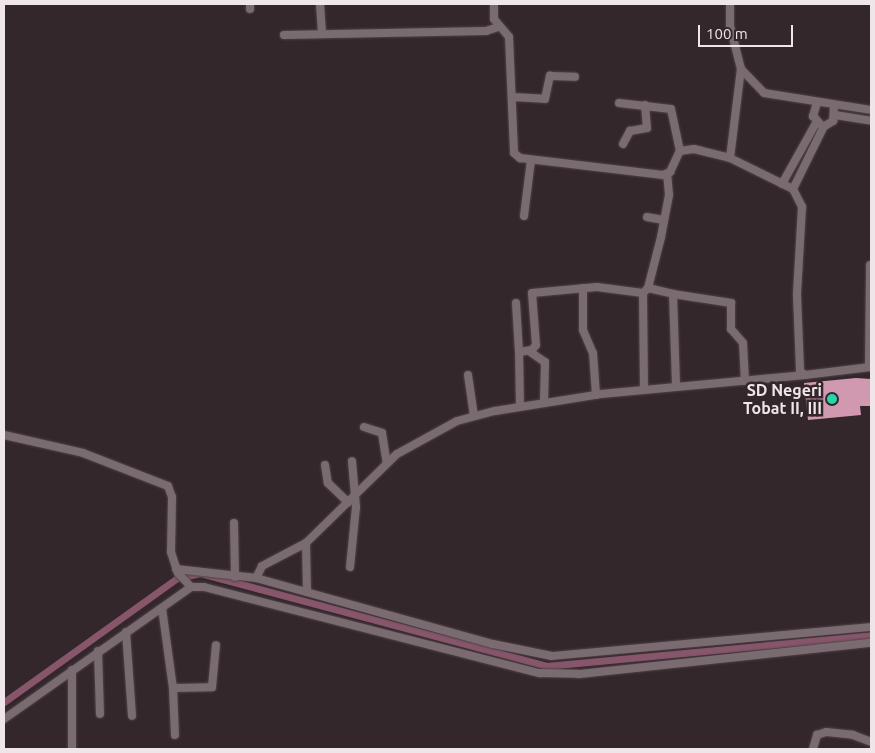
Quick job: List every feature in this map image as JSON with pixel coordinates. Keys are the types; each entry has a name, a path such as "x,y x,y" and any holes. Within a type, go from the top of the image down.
{"street":[{"path":"320,4 322,33"},
{"path":"494,4 498,27 509,37 514,153 531,160 668,174"},
{"path":"730,4 730,26 741,69 730,158"},
{"path":"284,34 486,32 498,27"},
{"path":"741,69 764,93 817,103 871,110"},
{"path":"512,97 545,99 550,76 575,77"},
{"path":"619,103 644,105 674,112 680,151 668,174 664,220 646,290 644,390"},
{"path":"817,103 813,116 816,123 824,126"},
{"path":"623,144 630,131 647,128 644,105"},
{"path":"834,105 835,115"},
{"path":"835,115 871,121"},
{"path":"793,188 824,126 835,115"},
{"path":"782,184 816,123"},
{"path":"680,151 694,149 730,158 793,188 802,207 796,324 799,365 804,375"},
{"path":"524,216 531,160"},
{"path":"647,218 664,220"},
{"path":"256,578 262,566 306,543 387,463 417,441 474,416 596,395 870,367 870,265"},
{"path":"519,352 529,351 536,346 532,293 583,288 646,290 731,304 731,329 744,343 745,381"},
{"path":"583,288 583,330 593,353 596,395"},
{"path":"673,294 676,386"},
{"path":"516,303 520,407"},
{"path":"529,351 545,362 544,403"},
{"path":"468,375 474,416"},
{"path":"364,427 382,433 387,463"},
{"path":"4,435 83,453 168,486 172,498 171,552 177,571 190,586"},
{"path":"350,499 352,461"},
{"path":"325,465 328,483 350,499 356,507 350,567"},
{"path":"234,523 235,577"},
{"path":"306,543 307,592"},
{"path":"177,571 187,567 235,577 256,578 493,644 552,656 871,627"},
{"path":"4,719 98,651 162,608 190,586 204,587 540,673 579,674 871,643"},
{"path":"162,608 173,688 175,735"},
{"path":"126,632 132,716"},
{"path":"173,688 212,687 216,644"},
{"path":"98,651 100,714"},
{"path":"72,670 72,749"},
{"path":"813,749 817,735 826,732 871,742"}],"building":[{"name":"SD Negeri Tobat II, III","path":"856,378 871,379 871,406 860,406 861,415 808,420 804,383"}],"waterway":[{"path":"4,702 177,578 200,573 546,666 871,635"}],"place":[{"name":"SD Negeri Tobat II, III","path":"832,399"}]}
